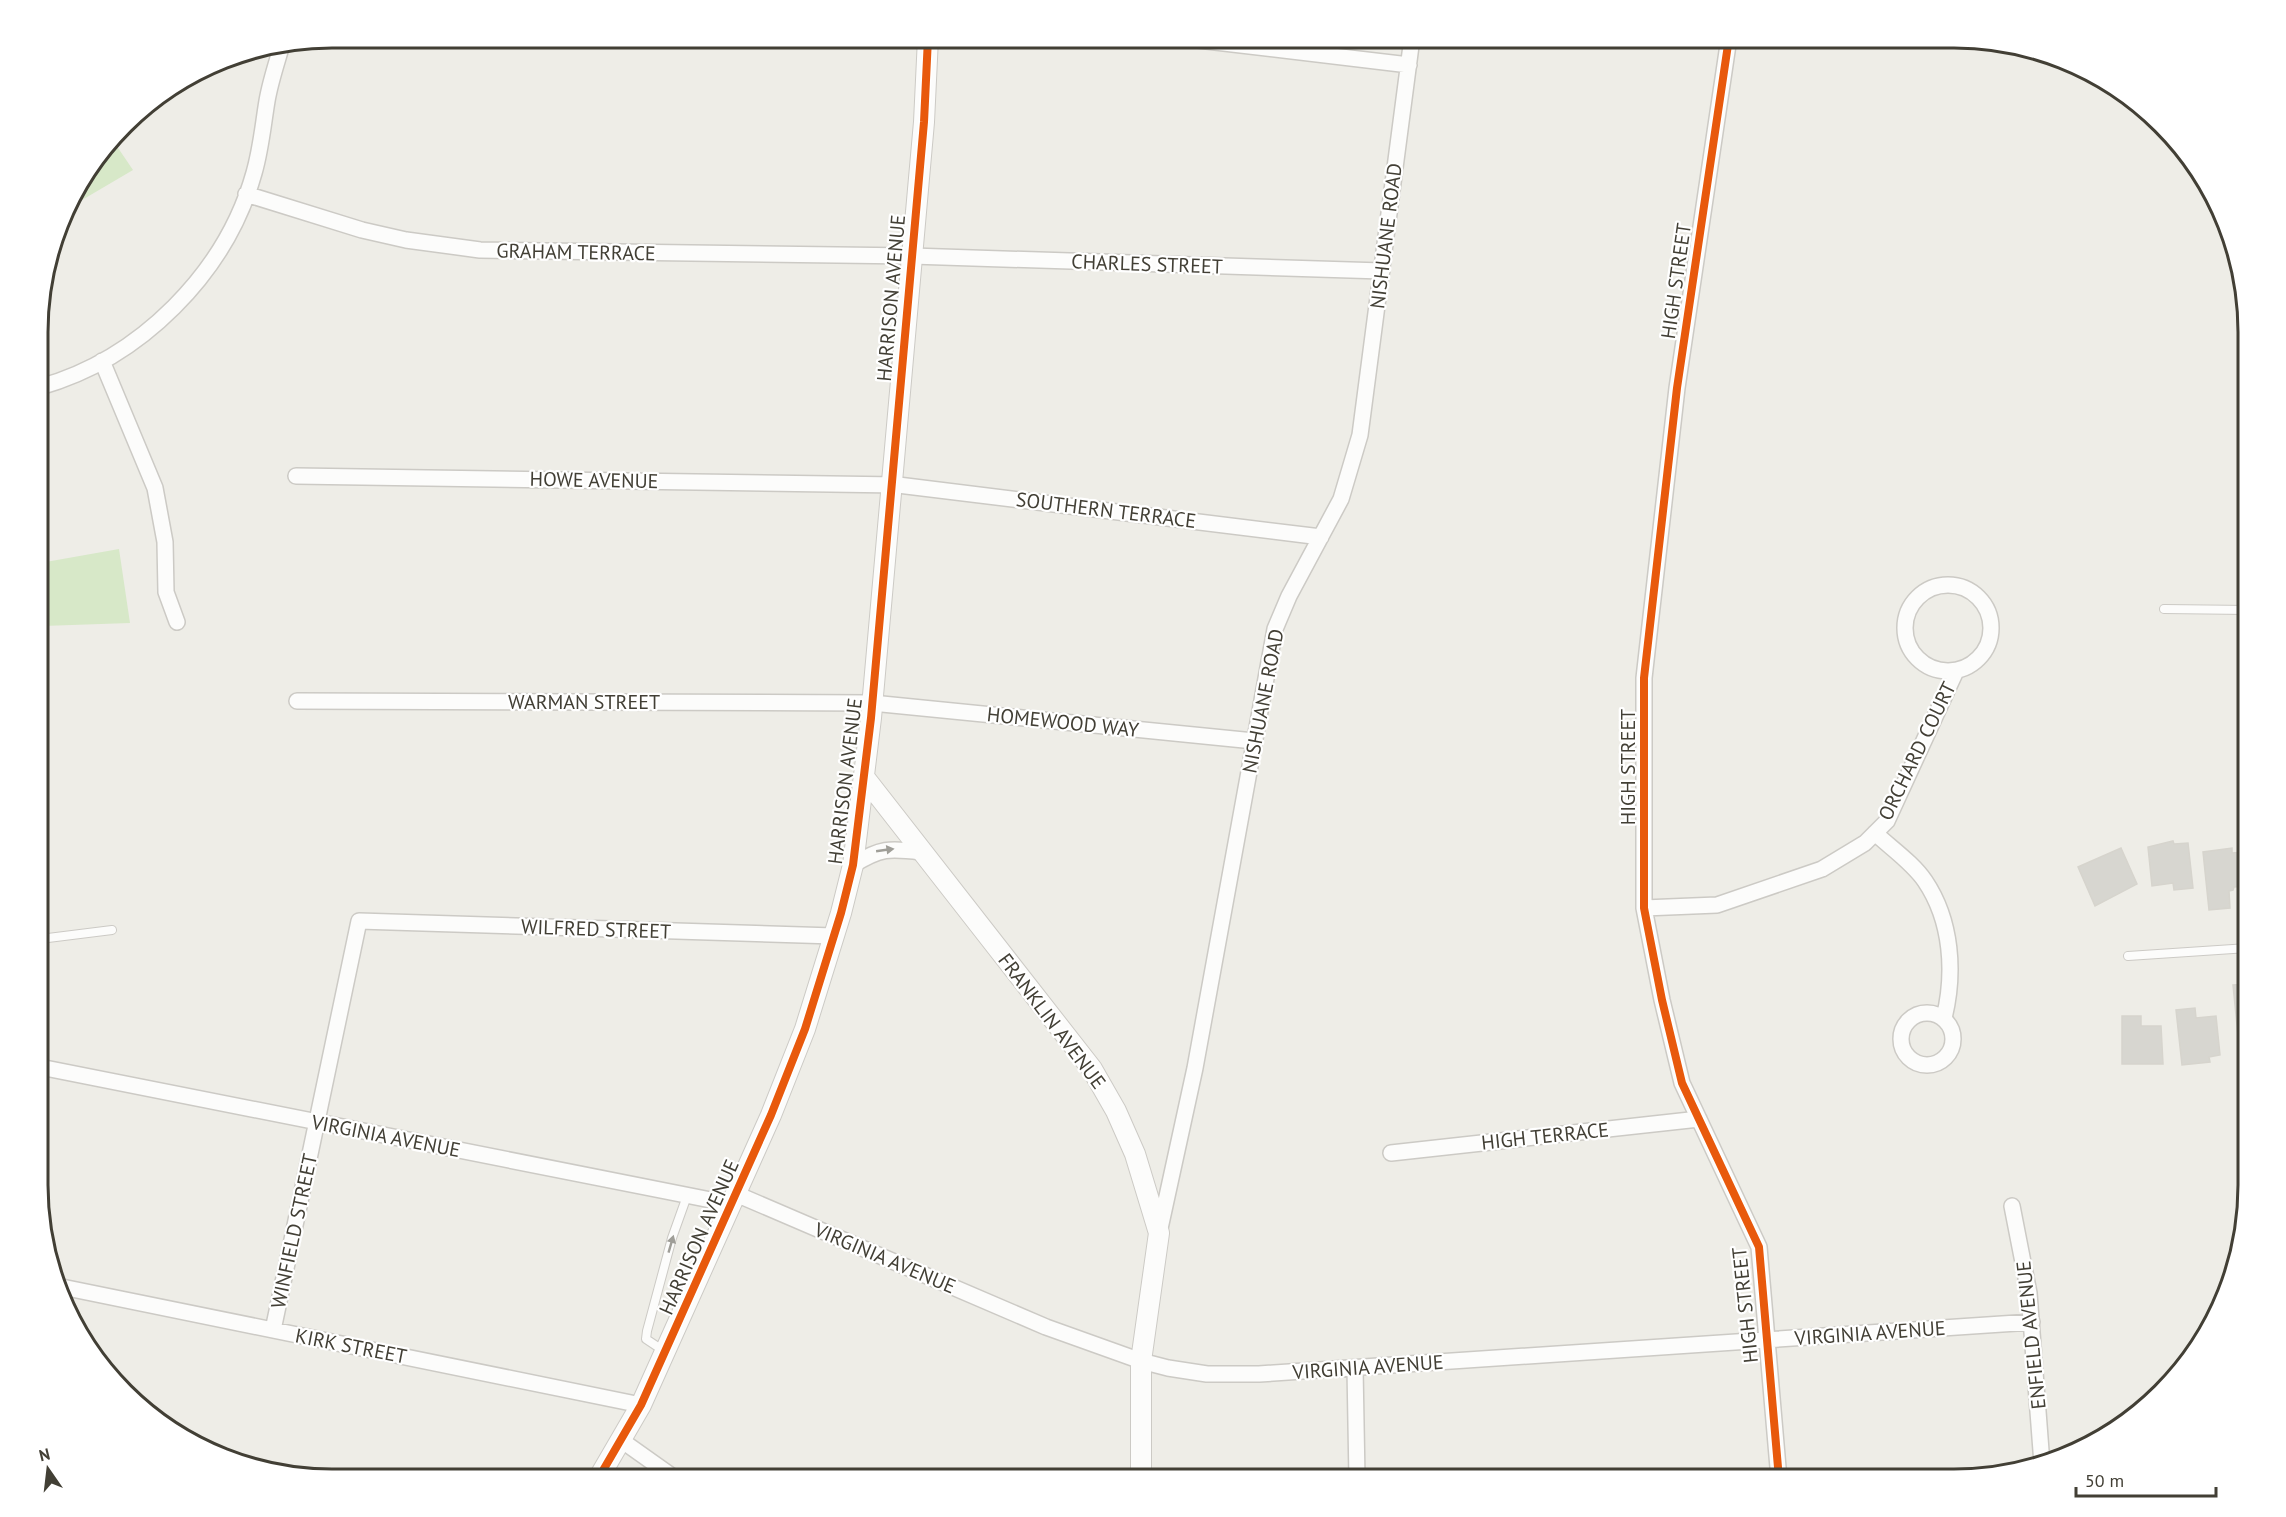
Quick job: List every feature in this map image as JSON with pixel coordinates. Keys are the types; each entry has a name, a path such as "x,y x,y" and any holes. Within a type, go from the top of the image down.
{"street":[{"name":"HARRISON AVENUE","path":"604,1469 641,1405 771,1115 805,1029 853,865 872,703 924,122 928,48"},
{"path":"1265,48 1409,65"},
{"name":"NISHUANE ROAD","path":"1159,1233 1195,1068 1275,629 1289,596 1341,499 1360,435 1411,48"},
{"name":"HIGH STREET","path":"1728,48 1677,388 1644,678 1644,908 1662,1000 1682,1083 1760,1247 1778,1469"},
{"path":"48,384 102,361 139,337 189,291 227,236 246,194 262,142 267,99 280,53"},
{"name":"GRAHAM TERRACE","path":"246,194 362,230 406,240 480,250 912,256"},
{"name":"CHARLES STREET","path":"912,256 1382,271"},
{"path":"102,361 155,488 165,542 166,592 177,622"},
{"name":"HOWE AVENUE","path":"296,476 891,485"},
{"name":"SOUTHERN TERRACE","path":"891,485 1321,537"},
{"path":"1942,585 1964,588 1976,595 1985,605 1990,618 1990,641 1984,653 1974,663 1956,671 1935,670 1923,665 1910,649 1904,630 1911,604 1929,589 1942,585"},
{"name":"ORCHARD COURT","path":"1644,908 1717,905 1822,869 1865,843 1887,821 1956,671"},
{"name":"WARMAN STREET","path":"297,701 872,703"},
{"name":"HOMEWOOD WAY","path":"872,703 1254,741"},
{"name":"FRANKLIN AVENUE","path":"864,777 1092,1069 1116,1111 1135,1154 1159,1233 1141,1361 1141,1469"},
{"path":"1875,833 1924,879 1939,906 1946,932 1950,967 1949,998 1944,1018"},
{"path":"853,865 873,852 894,849 921,852"},
{"name":"WILFRED STREET","path":"359,921 834,936"},
{"name":"WINFIELD STREET","path":"273,1330 359,921"},
{"name":"VIRGINIA AVENUE","path":"48,1069 687,1196 734,1199 1046,1327 1141,1361 1207,1374 1260,1374 2032,1322"},
{"name":"HIGH TERRACE","path":"1391,1152 1699,1119"},
{"name":"ENFIELD AVENUE","path":"2012,1206 2032,1322 2041,1455"},
{"name":"KIRK STREET","path":"68,1288 641,1405"},
{"path":"1355,1368 1357,1469"},
{"path":"621,1440 662,1469"}],"lane":[{"path":"2164,609 2238,610"},
{"path":"48,938 112,930"},
{"path":"2128,956 2238,949"},
{"path":"665,1352 646,1339 647,1330 687,1196"}],"green space":[{"path":"117,147 133,170 80,201 96,174"},
{"path":"119,549 130,623 48,626 48,562"}],"building":[{"path":"2173,841 2174,844 2188,843 2193,888 2174,890 2173,883 2152,886 2148,847"},
{"path":"2121,848 2137,884 2095,906 2078,867"},
{"path":"2232,848 2232,853 2238,852 2238,887 2229,891 2230,908 2209,910 2203,852"},
{"path":"2233,985 2238,985 2238,1035"},
{"path":"2195,1008 2196,1018 2216,1016 2220,1055 2209,1057 2210,1062 2182,1065 2176,1010"},
{"path":"2122,1016 2141,1016 2141,1026 2161,1026 2163,1064 2122,1064"}],"cycle path":[{"path":"604,1469 641,1405 771,1115 805,1029 841,913 853,865 871,718 924,122 928,48"},
{"path":"1728,48 1677,388 1644,678 1644,908 1662,1000 1682,1083 1759,1247 1778,1469"}]}
